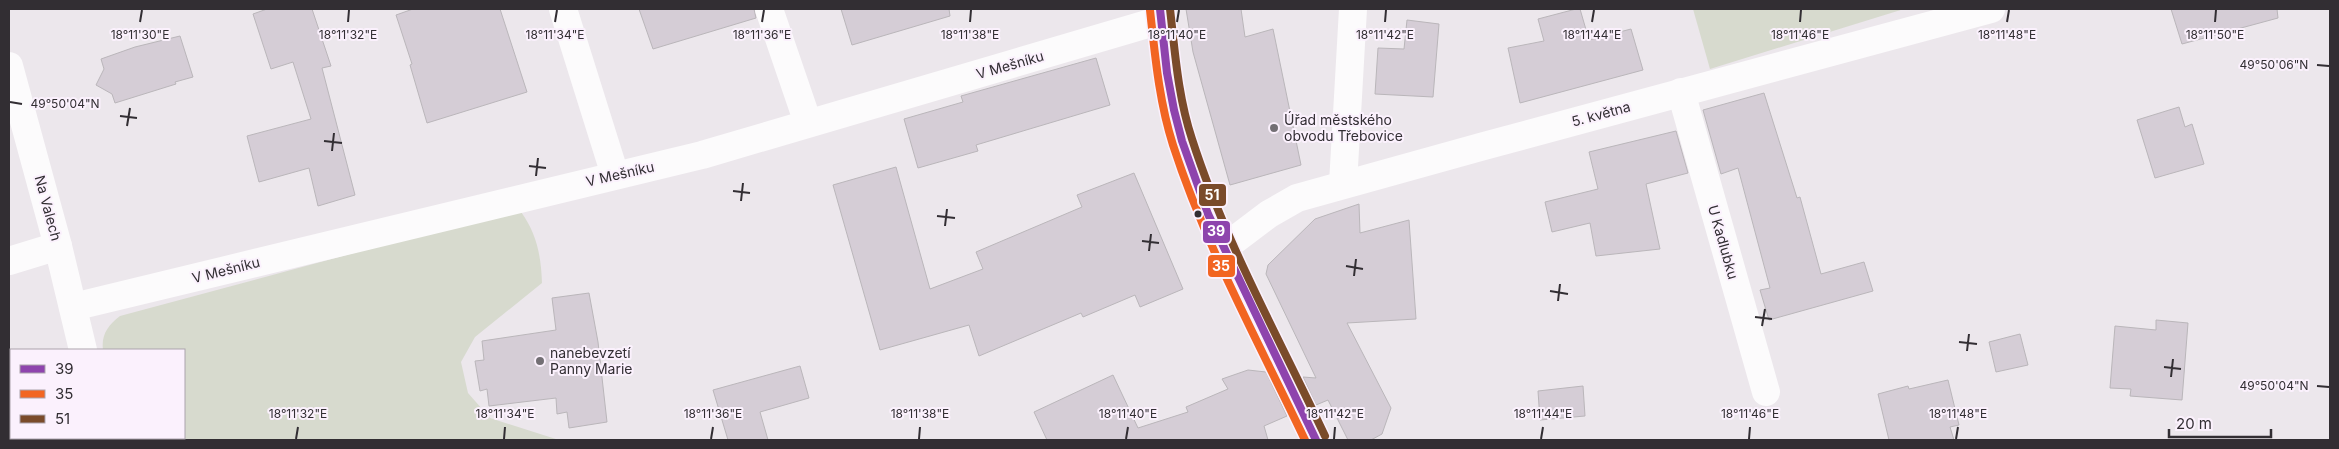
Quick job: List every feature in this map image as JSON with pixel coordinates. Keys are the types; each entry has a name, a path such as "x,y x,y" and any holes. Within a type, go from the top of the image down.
{"street":[{"path":"563,9 616,175"},
{"path":"769,9 808,123"},
{"path":"1343,184 1353,9"},
{"name":"5. května","path":"1224,248 1269,214 1297,198 1991,9"},
{"path":"1160,15 1167,72 1182,141 1208,214 1316,440"},
{"name":"V Mešníku","path":"73,307 702,155 1160,15"},
{"name":"Na Valech","path":"9,66 58,246 83,349"},
{"name":"U Kadlubku","path":"1681,92 1766,392"},
{"path":"9,261 58,246"}],"shaded area":[{"path":"1693,9 1904,9 1710,69"},
{"path":"510,211 521,212 534,237 541,264 542,283 475,337 461,362 468,393 490,418 559,440 123,440 185,439 185,349 103,349 106,331 120,316"}],"building":[{"path":"267,9 312,9 331,66 322,68 355,195 318,206 309,168 259,182 247,136 311,119 293,62 271,69 253,14"},
{"path":"413,9 500,9 527,92 427,123 410,65 412,64 396,15"},
{"path":"639,9 754,9 756,18 653,49"},
{"path":"841,9 949,9 950,16 852,45"},
{"path":"1186,9 1241,9 1245,37 1273,29 1301,165 1230,185 1193,52"},
{"path":"1580,9 1589,40 1631,29 1643,70 1520,103 1508,48 1544,41 1538,19"},
{"path":"2171,9 2277,9 2278,18 2182,44"},
{"path":"1407,20 1439,24 1433,97 1375,94 1378,48 1404,49"},
{"path":"180,36 193,77 115,103 112,94 96,85 104,69 101,59 135,47"},
{"path":"1096,58 1110,105 976,145 978,151 918,168 904,119 963,102 961,96"},
{"path":"1764,93 1797,198 1800,197 1821,274 1864,262 1873,291 1769,320 1760,290 1770,288 1738,168 1721,174 1703,110"},
{"path":"2179,107 2185,127 2192,124 2204,164 2155,178 2137,120"},
{"path":"1676,131 1688,173 1646,184 1660,249 1596,256 1590,223 1552,232 1545,202 1598,189 1589,152"},
{"path":"896,167 930,289 983,269 976,252 1082,207 1077,195 1134,173 1183,289 1140,307 1135,295 1083,317 1081,313 979,356 969,325 880,350 833,185"},
{"path":"1359,204 1360,233 1409,220 1416,319 1347,323 1391,408 1382,434 1371,440 1348,440 1328,400 1316,405 1303,377 1316,378 1266,274 1268,265 1315,219"},
{"name":"nanebevzetí Panny Marie","path":"589,293 598,342 607,422 569,428 567,412 557,414 556,398 489,406 487,389 480,391 475,361 484,360 482,341 556,330 552,298"},
{"path":"2156,320 2188,323 2182,400 2130,396 2131,389 2110,388 2115,326 2156,330"},
{"path":"2020,334 2028,365 1996,372 1989,342"},
{"path":"800,366 809,398 760,412 768,440 728,440 713,390"},
{"path":"1248,370 1266,372 1287,416 1264,426 1268,440 1047,440 1034,412 1113,375 1138,428 1188,412 1186,407 1228,389 1222,379"},
{"path":"1948,380 1959,425 1950,427 1954,440 1889,440 1878,394 1908,386 1909,389"},
{"path":"1583,386 1585,416 1540,420 1538,391"}],"transit line":[{"name":"39","path":"1160,9 1167,73 1174,110 1182,141 1208,214 1316,440"},
{"name":"51","path":"1170,9 1183,107 1205,177 1236,252 1325,436"},
{"name":"35","path":"1150,10 1164,112 1186,183 1217,258 1305,440"}],"place":[{"name":"Úřad městského obvodu Třebovice","path":"1274,128"},
{"name":"nanebevzetí Panny Marie","path":"540,361"}]}
